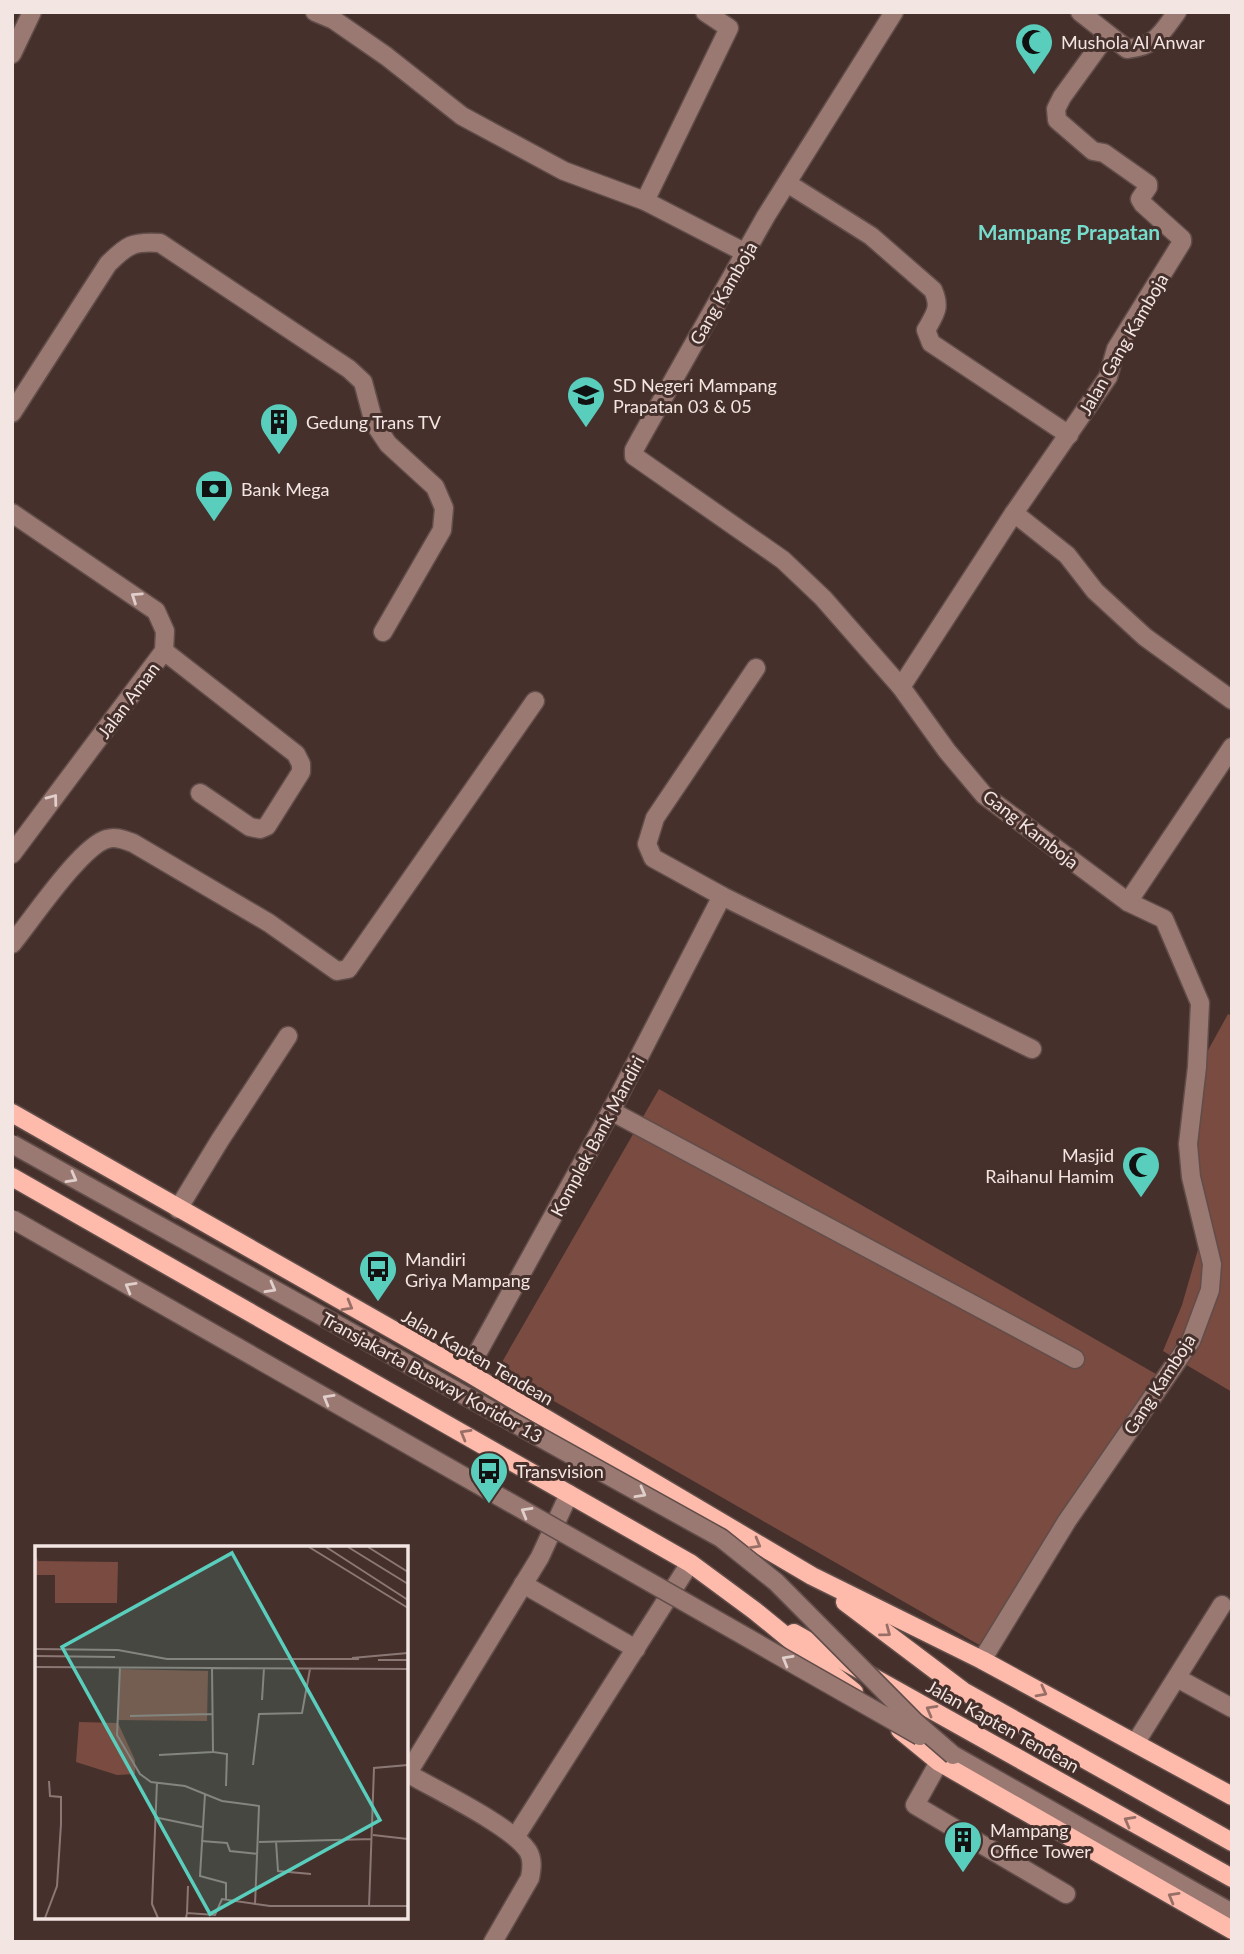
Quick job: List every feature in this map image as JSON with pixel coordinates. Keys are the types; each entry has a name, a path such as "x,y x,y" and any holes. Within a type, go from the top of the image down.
{"main road":[{"name":"Jalan Kapten Tendean","path":"12,1114 467,1372 593,1449 812,1576 982,1660 1232,1796"},
{"name":"Jalan Kapten Tendean","path":"12,1177 690,1563 946,1759 1232,1930"},
{"name":"Jalan Kapten Tendean","path":"812,1576 963,1691 1232,1842"},
{"name":"Jalan Kapten Tendean","path":"755,1611 1232,1878"}],"street":[{"path":"12,54 32,12"},
{"path":"315,12 334,20 386,56 462,116 564,171 645,201 746,253"},
{"path":"645,201 730,28 705,12"},
{"name":"Gang Kamboja","path":"894,12 746,253 640,439 634,456 783,560 823,598 901,687 947,751 984,796 1128,902 1164,919 1200,1003 1197,1067 1188,1144 1191,1177 1212,1264 1210,1290 1191,1342 1159,1384 1068,1521 982,1660"},
{"path":"1080,12 1127,49 1144,47 1160,35 1177,12"},
{"name":"Jalan Gang Kamboja","path":"901,687 1014,513 1108,377 1116,349 1182,241 1140,199 1148,184 1104,153 1093,151 1057,120 1056,109 1062,97 1107,35"},
{"path":"787,183 871,236 933,290 938,302 936,313 926,330 931,343 1069,435"},
{"path":"12,413 108,264 124,247 140,242 160,243 349,369 363,382 374,423 388,444 435,487 444,508 442,530 383,632"},
{"name":"Jalan Aman","path":"12,513 156,611 165,631 164,651 12,854"},
{"path":"1014,513 1067,555 1095,591 1145,637 1232,700"},
{"path":"164,651 296,754 301,764 301,772 267,827 250,827 200,793"},
{"path":"756,668 655,818 647,844 653,858 722,896 1031,1049"},
{"path":"12,944 86,853 103,839 116,837 133,843 269,923 337,971 348,969 535,701"},
{"path":"1128,902 1232,747"},
{"name":"Komplek Bank Mandiri","path":"467,1372 611,1111 722,896"},
{"path":"178,1209 288,1036"},
{"path":"611,1111 1075,1359"},
{"name":"Transjakarta Busway Koridor 13","path":"12,1144 721,1538 776,1582 906,1714 946,1759"},
{"name":"Transjakarta Busway Koridor 13","path":"12,1219 946,1759 1232,1913"},
{"path":"408,1772 540,1557 569,1494"},
{"path":"516,1836 690,1563"},
{"path":"523,1584 636,1649"},
{"path":"1136,1742 1223,1605"},
{"path":"1177,1678 1232,1708"},
{"path":"946,1759 915,1805 1066,1894"},
{"path":"408,1775 516,1836 530,1853 533,1866 530,1878 493,1942"}],"shaded area":[{"path":"1228,1014 1232,1016 1232,1392 1163,1351 1182,1305 1203,1232 1184,1094"},
{"path":"659,1089 1156,1374 995,1654 498,1369"}],"place":[{"name":"Mushola Al Anwar","path":"1034,76"},
{"name":"SD Negeri Mampang Prapatan 03 & 05","path":"586,429"},
{"name":"Gedung Trans TV","path":"279,456"},
{"name":"Bank Mega","path":"214,523"},
{"name":"Masjid Raihanul Hamim","path":"1141,1199"},
{"name":"Mandiri Griya Mampang","path":"378,1303"},
{"name":"Transvision","path":"489,1505"},
{"name":"Mampang Office Tower","path":"963,1874"}],"district":[{"name":"Mampang Prapatan","path":"1069,231"}]}
